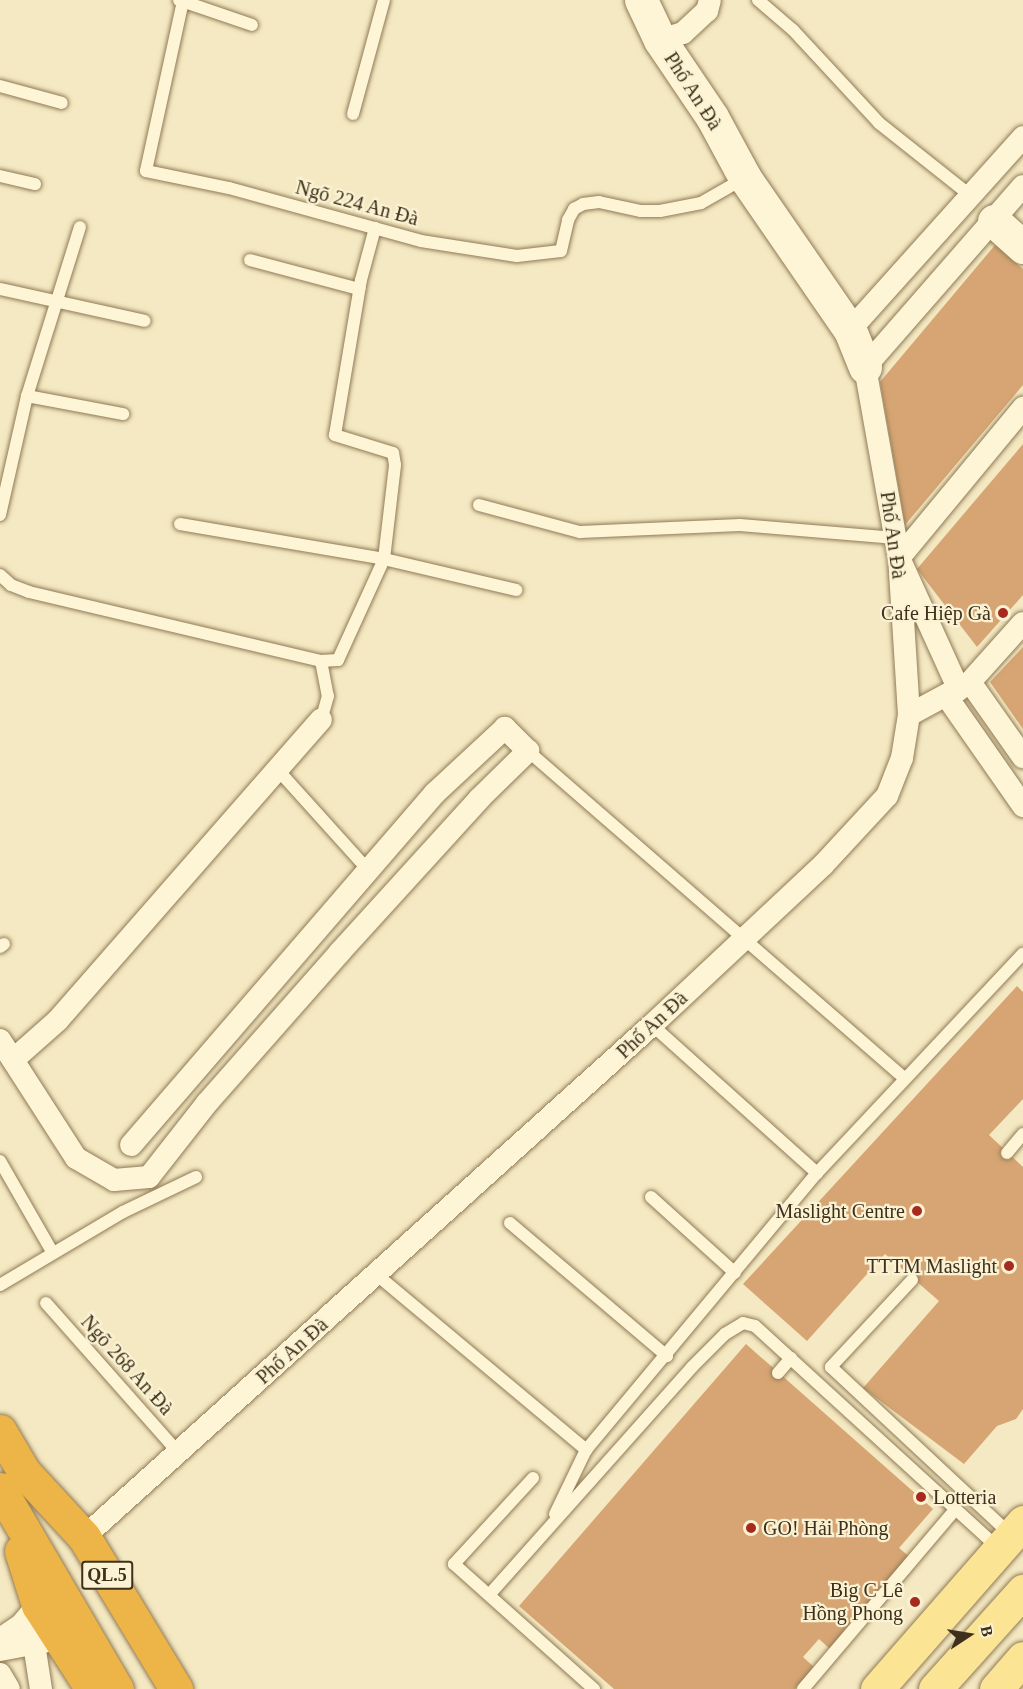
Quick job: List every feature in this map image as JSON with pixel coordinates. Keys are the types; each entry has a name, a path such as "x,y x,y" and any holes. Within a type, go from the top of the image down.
{"highway":[{"name":"QL.5","path":"0,1431 9,1485 47,1641 92,1689"},
{"name":"QL.5","path":"9,1485 84,1537 176,1689"},
{"name":"QL.5","path":"9,1485 117,1689"},
{"name":"QL.5","path":"9,1485 150,1689"}],"main road":[{"path":"877,1689 1011,1536"},
{"path":"935,1689 1023,1591"},
{"path":"996,1689 1023,1658"}],"street":[{"name":"Phố An Đà","path":"84,1537 652,1025 857,832 888,796 902,758 909,715 897,548 866,367 850,330 745,178 712,117 660,40 641,0"},
{"path":"660,40 683,33 707,11 710,0"},
{"path":"850,330 1023,137"},
{"path":"866,367 1023,186"},
{"path":"994,221 1023,247"},
{"path":"1023,408 897,548 959,690 1023,806"},
{"path":"909,715 959,690 1023,623"},
{"path":"959,690 1023,757"},
{"path":"13,1060 58,1020 321,720"},
{"path":"0,1040 76,1158 114,1180 149,1177 207,1103 340,952 479,799 528,751 505,728 435,793 131,1145"},
{"path":"0,1639 21,1625 38,1605"},
{"path":"0,1650 47,1641 41,1689"},
{"path":"0,1674 9,1689"}],"lane":[{"path":"353,114 384,0"},
{"path":"758,0 793,30 879,123 971,196"},
{"path":"181,1 252,26"},
{"name":"Ngõ 224 An Đà","path":"181,1 146,171 229,188 421,241 517,256 561,251 568,220 574,209 583,204 599,202 641,211 660,211 701,203 745,178"},
{"path":"0,86 62,103"},
{"path":"0,176 35,184"},
{"path":"0,515 27,396 80,227"},
{"path":"0,575 11,585 29,592 321,661 338,660 345,650 384,559 395,465 393,453 335,435 359,290 375,228"},
{"path":"250,260 359,290"},
{"path":"0,289 145,321"},
{"path":"27,396 123,414"},
{"path":"479,505 579,532 740,525 897,548"},
{"path":"180,524 384,559 516,590"},
{"path":"321,661 328,696 321,720"},
{"path":"528,751 904,1078"},
{"path":"278,770 368,870"},
{"path":"549,1526 586,1450 667,1356 817,1173 1023,954"},
{"path":"652,1025 817,1173"},
{"path":"1007,1153 1023,1134"},
{"path":"0,1161 53,1253"},
{"path":"0,1285 123,1212 195,1177"},
{"path":"651,1197 735,1272"},
{"path":"510,1223 667,1356"},
{"path":"377,1275 586,1450"},
{"path":"912,1280 831,1367 1011,1536"},
{"name":"Ngõ 268 An Đà","path":"46,1303 178,1452"},
{"path":"489,1595 725,1334 748,1323 791,1358 954,1511 1011,1536"},
{"path":"778,1373 791,1358"},
{"path":"533,1478 454,1564 594,1689"},
{"path":"803,1689 954,1511"},
{"path":"542,1644 551,1634"}],"building":[{"path":"995,245 1023,269 1023,385 905,525 880,382"},
{"path":"1023,444 1023,595 977,647 917,569"},
{"path":"1023,647 1023,729 990,682"},
{"name":"Maslight Centre","path":"1017,986 1023,992 1023,1099 989,1135 1023,1167 1023,1409 1016,1419 997,1426 964,1464 863,1388 939,1301 885,1254 807,1341 743,1284"},
{"name":"GO! Hải Phòng","path":"746,1344 933,1509 899,1548 911,1558 831,1650 819,1639 803,1657 814,1667 795,1689 614,1689 519,1606"}],"place":[{"name":"Cafe Hiệp Gà","path":"1003,613"},
{"name":"Maslight Centre","path":"917,1211"},
{"name":"TTTM Maslight","path":"1009,1266"},
{"name":"Lotteria","path":"921,1497"},
{"name":"GO! Hải Phòng","path":"751,1528"},
{"name":"Big C Lê Hồng Phong","path":"915,1602"}]}
